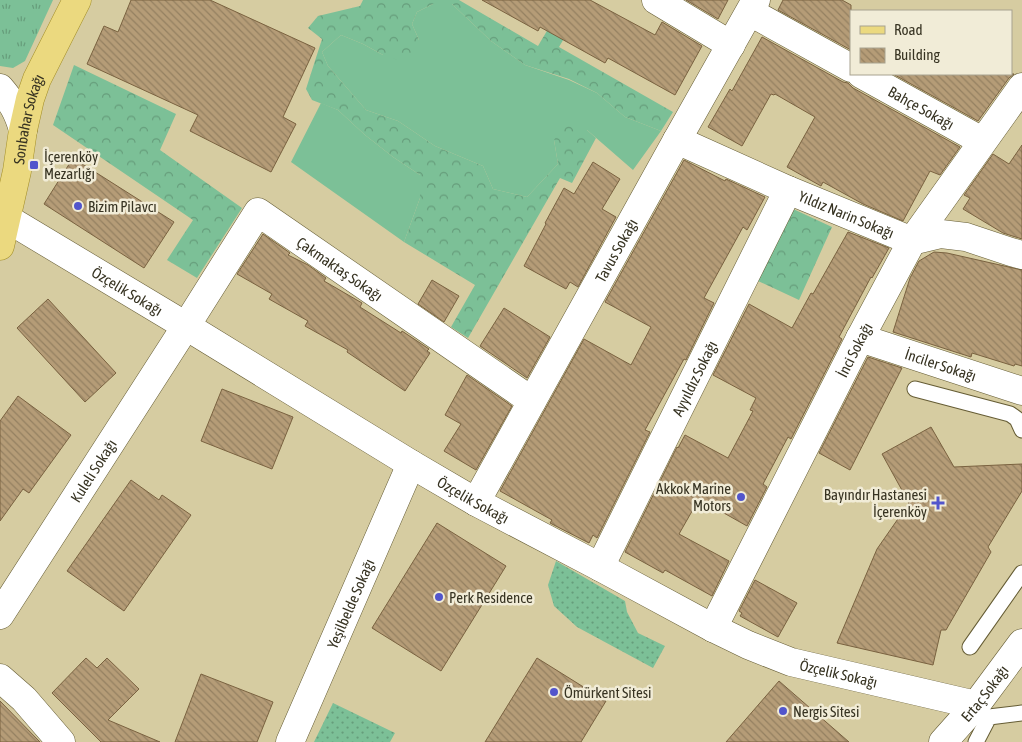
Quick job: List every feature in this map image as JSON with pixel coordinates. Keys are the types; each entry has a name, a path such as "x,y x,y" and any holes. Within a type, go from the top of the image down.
{"main road":[{"name":"Sonbahar Sokağı","path":"0,246 3,217 17,171 30,99 37,79 77,0"}],"street":[{"path":"656,0 731,45"},
{"path":"753,6 850,67"},
{"name":"Tavus Sokağı","path":"476,502 753,6"},
{"name":"Bahçe Sokağı","path":"863,75 982,141"},
{"name":"İnci Sokağı","path":"713,628 860,338 912,241 1022,87"},
{"path":"0,88 19,114 24,130"},
{"name":"Yıldız Narin Sokağı","path":"677,140 788,190 912,241 941,234 966,237 1022,255"},
{"name":"Ayyıldız Sokağı","path":"600,567 788,190"},
{"name":"Çakmaktaş Sokağı","path":"186,326 258,212 532,401"},
{"name":"Özçelik Sokağı","path":"3,217 476,502 713,628 748,645 791,662 982,711"},
{"name":"Kuleli Sokağı","path":"0,615 186,326"},
{"name":"İnciler Sokağı","path":"860,338 1022,391"},
{"name":"Yeşilbelde Sokağı","path":"290,742 411,464"},
{"name":"Ertaç Sokağı","path":"968,742 982,711 1022,643"},
{"name":"Ertaç Sokağı","path":"943,742 982,711 1022,674"},
{"path":"0,678 24,700 61,742"}],"lane":[{"path":"915,389 1010,414 1017,419 1021,435"},
{"path":"970,647 1022,573"},
{"path":"976,742 982,711 1022,714"}],"green space":[{"path":"0,0 53,0 25,61 13,68 0,66"},
{"path":"363,0 459,0 538,46 564,2 579,13 559,47 673,112 661,131 625,117 597,93 569,79 525,65 491,41 452,4 433,4 417,12 412,24 419,40 418,57 401,61 383,55 341,35 322,52 328,66 366,110 398,121 435,146 483,166 493,189 527,197 558,164 554,140 565,122 587,130 596,138 572,183 560,178 468,338 451,327 475,285 404,242 420,198 420,175 365,135 338,110 312,100 306,89 322,39 308,28 318,16 360,6"},
{"path":"433,4 452,4 491,41 525,65 569,80 597,93 625,117 661,131 633,170 587,130 554,140 558,164 527,197 493,189 483,166 435,146 398,121 366,110 328,66 322,52 341,35 383,55 419,40 412,24 417,12"},
{"path":"74,65 176,114 160,150 242,208 197,278 167,260 193,220 53,125"},
{"path":"321,103 338,110 365,135 420,175 420,198 404,242 291,162"},
{"path":"791,208 832,227 799,300 758,281"},
{"path":"556,561 625,601 627,612 638,633 665,646 653,668 577,627 554,606 548,585"},
{"path":"333,703 395,733 390,742 314,742"}],"building":[{"path":"131,0 210,0 315,48 283,117 296,124 271,172 190,131 198,115 87,64 104,26 118,32"},
{"path":"482,0 590,0 655,35 662,22 702,46 675,95 608,58 605,63 540,27 538,31"},
{"path":"686,0 728,0 718,19"},
{"path":"783,0 842,0 851,5 850,49 778,10"},
{"path":"762,37 848,83 853,88 960,147 940,175 930,171 903,221 863,204 823,182 821,186 787,167 815,117 775,94 771,94 742,146 708,127 730,89 732,91"},
{"path":"1014,74 1009,78 978,121 895,75"},
{"path":"1022,145 1022,239 1003,233 963,209 970,198 964,195 993,154 1009,164"},
{"path":"73,158 174,222 144,268 44,204"},
{"path":"684,160 725,181 726,179 765,197 747,230 743,227 704,298 714,303 686,360 684,359 645,430 650,432 597,538 593,535 589,543 550,523 552,520 500,491 584,339 631,365 651,327 605,302"},
{"path":"593,162 620,179 602,209 616,217 578,287 570,282 566,289 524,266 564,188 574,194"},
{"path":"848,232 889,248 839,337 842,339 791,439 788,437 763,484 767,487 747,526 699,499 679,534 729,561 712,596 665,570 663,573 625,552 677,447 685,435 728,458 753,411 750,410 756,398 713,375 749,304 792,328"},
{"path":"263,234 290,253 288,255 308,265 326,278 324,281 362,303 360,307 429,349 427,351 430,353 405,391 347,352 348,350 305,326 308,321 269,299 272,294 237,274"},
{"path":"934,252 947,253 1022,270 1022,366 1015,364 1014,366 972,353 971,357 893,332 910,278 919,261"},
{"path":"432,280 459,296 444,322 418,304"},
{"path":"48,299 116,373 85,402 17,328"},
{"path":"504,308 550,337 527,378 480,346"},
{"path":"868,357 902,368 850,470 819,453"},
{"path":"467,375 512,406 476,470 444,451 461,424 445,415"},
{"path":"222,389 293,417 272,469 201,441"},
{"path":"18,396 71,435 29,493 23,489 0,521 0,421"},
{"path":"931,427 954,467 1022,464 1022,491 988,547 991,552 946,630 941,630 933,665 837,643 877,549 909,503 882,454"},
{"path":"131,480 159,500 162,495 191,515 124,611 67,571"},
{"name":"Perk Residence","path":"437,523 506,566 441,671 372,628"},
{"path":"755,580 797,603 778,637 740,616 742,613 739,611"},
{"path":"86,658 97,668 107,658 139,689 108,720 160,742 101,742 52,693"},
{"name":"Ömürkent Sitesi","path":"537,658 606,701 581,742 485,742"},
{"path":"201,674 273,702 257,742 175,742"},
{"name":"Nergis Sitesi","path":"779,681 849,742 726,742"},
{"path":"0,701 39,741 40,742 0,742"}],"place":[{"name":"İçerenköy Mezarlığı","path":"34,165"},
{"name":"Bizim Pilavcı","path":"78,206"},
{"name":"Akkok Marine Motors","path":"741,497"},
{"name":"Bayındır Hastanesi İçerenköy","path":"938,503"},
{"name":"Perk Residence","path":"439,597"},
{"name":"Ömürkent Sitesi","path":"554,692"},
{"name":"Nergis Sitesi","path":"783,711"}]}
